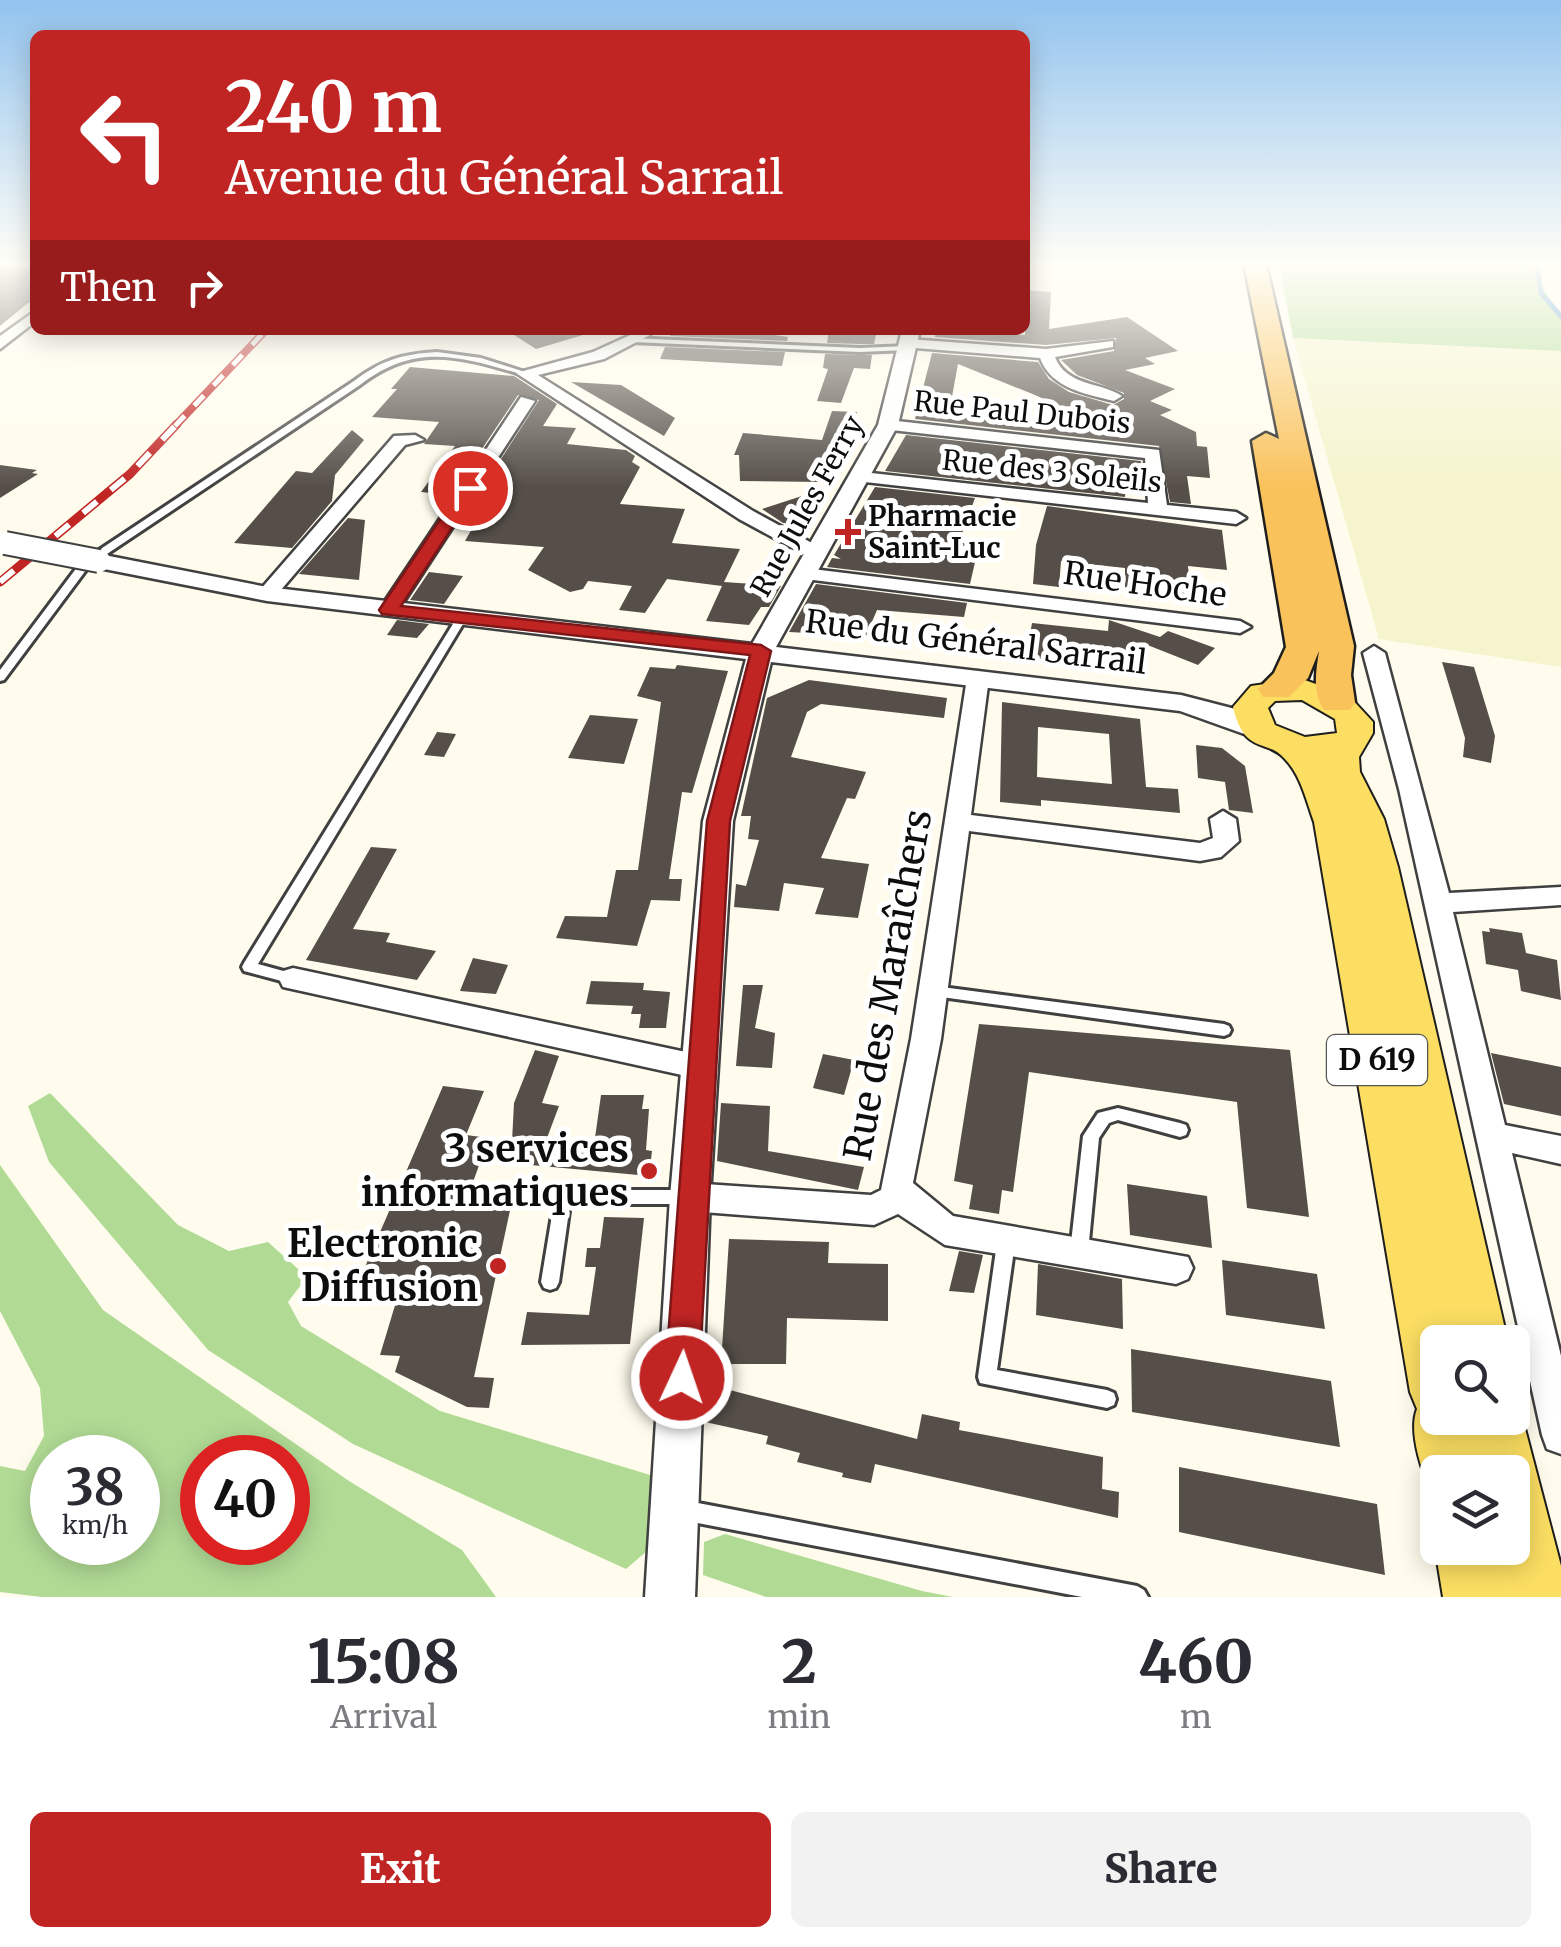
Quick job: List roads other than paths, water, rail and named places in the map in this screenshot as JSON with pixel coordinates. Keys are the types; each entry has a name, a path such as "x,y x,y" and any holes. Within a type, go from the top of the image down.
{"highway":[{"path":"1247,339 1303,647 1269,716"},
{"name":"D 619","path":"1271,339 1337,646 1333,675 1343,722"}],"main road":[{"path":"1307,690 1343,722 1325,750 1269,716 1307,690"},
{"name":"D 619","path":"1269,716 1315,772 1333,822 1426,1325"},
{"name":"D 619","path":"1343,722 1342,772 1365,819 1378,868 1476,1325"},
{"path":"1469,1565 1475,1597"},
{"path":"1530,1565 1537,1597"}],"street":[{"path":"524,373 598,356 635,339"},
{"path":"909,341 1046,354 1108,344"},
{"name":"Rue Jules Ferry","path":"670,1597 690,1197 718,821 761,651 888,426 909,341"},
{"path":"1046,354 1052,372 1084,389 1114,396"},
{"path":"524,373 746,514 810,564"},
{"path":"389,610 527,401"},
{"name":"Rue Paul Dubois","path":"888,426 1154,454 1158,511"},
{"path":"267,594 400,440 415,440"},
{"name":"Rue des 3 Soleils","path":"862,477 1236,518"},
{"name":"Rue du Général Sarrail","path":"2,542 267,594 978,678 1181,704 1233,717 1269,716"},
{"name":"Rue Hoche","path":"810,564 1240,627"},
{"path":"1374,653 1438,903 1561,1435"},
{"name":"Rue des Maraîchers","path":"978,678 926,1039 896,1176 902,1195 926,1219 946,1230 1176,1268"},
{"path":"960,822 1200,852 1212,851 1226,841 1223,819"},
{"path":"1438,903 1561,896"},
{"path":"293,979 700,1067"},
{"path":"1492,1135 1561,1150"},
{"path":"690,1197 874,1210 902,1195"}],"lane":[{"path":"693,339 860,350 909,341"},
{"path":"0,678 85,564 358,383 376,364 404,356 446,354 524,373"},
{"path":"293,979 249,967 461,618"},
{"path":"932,991 1224,1030"},
{"path":"1079,1252 1091,1136 1104,1118 1118,1114 1180,1130"},
{"path":"550,1282 563,1197 690,1197"},
{"path":"1007,1240 987,1377 1107,1399"},
{"path":"674,1508 1137,1597"}],"railway":[{"path":"175,426 258,339"},
{"path":"0,582 130,474 177,424"}],"place":[{"name":"Pharmacie Saint-Luc","path":"848,532"},
{"name":"3 services informatiques","path":"649,1171"},
{"name":"Electronic Diffusion","path":"498,1266"}]}
